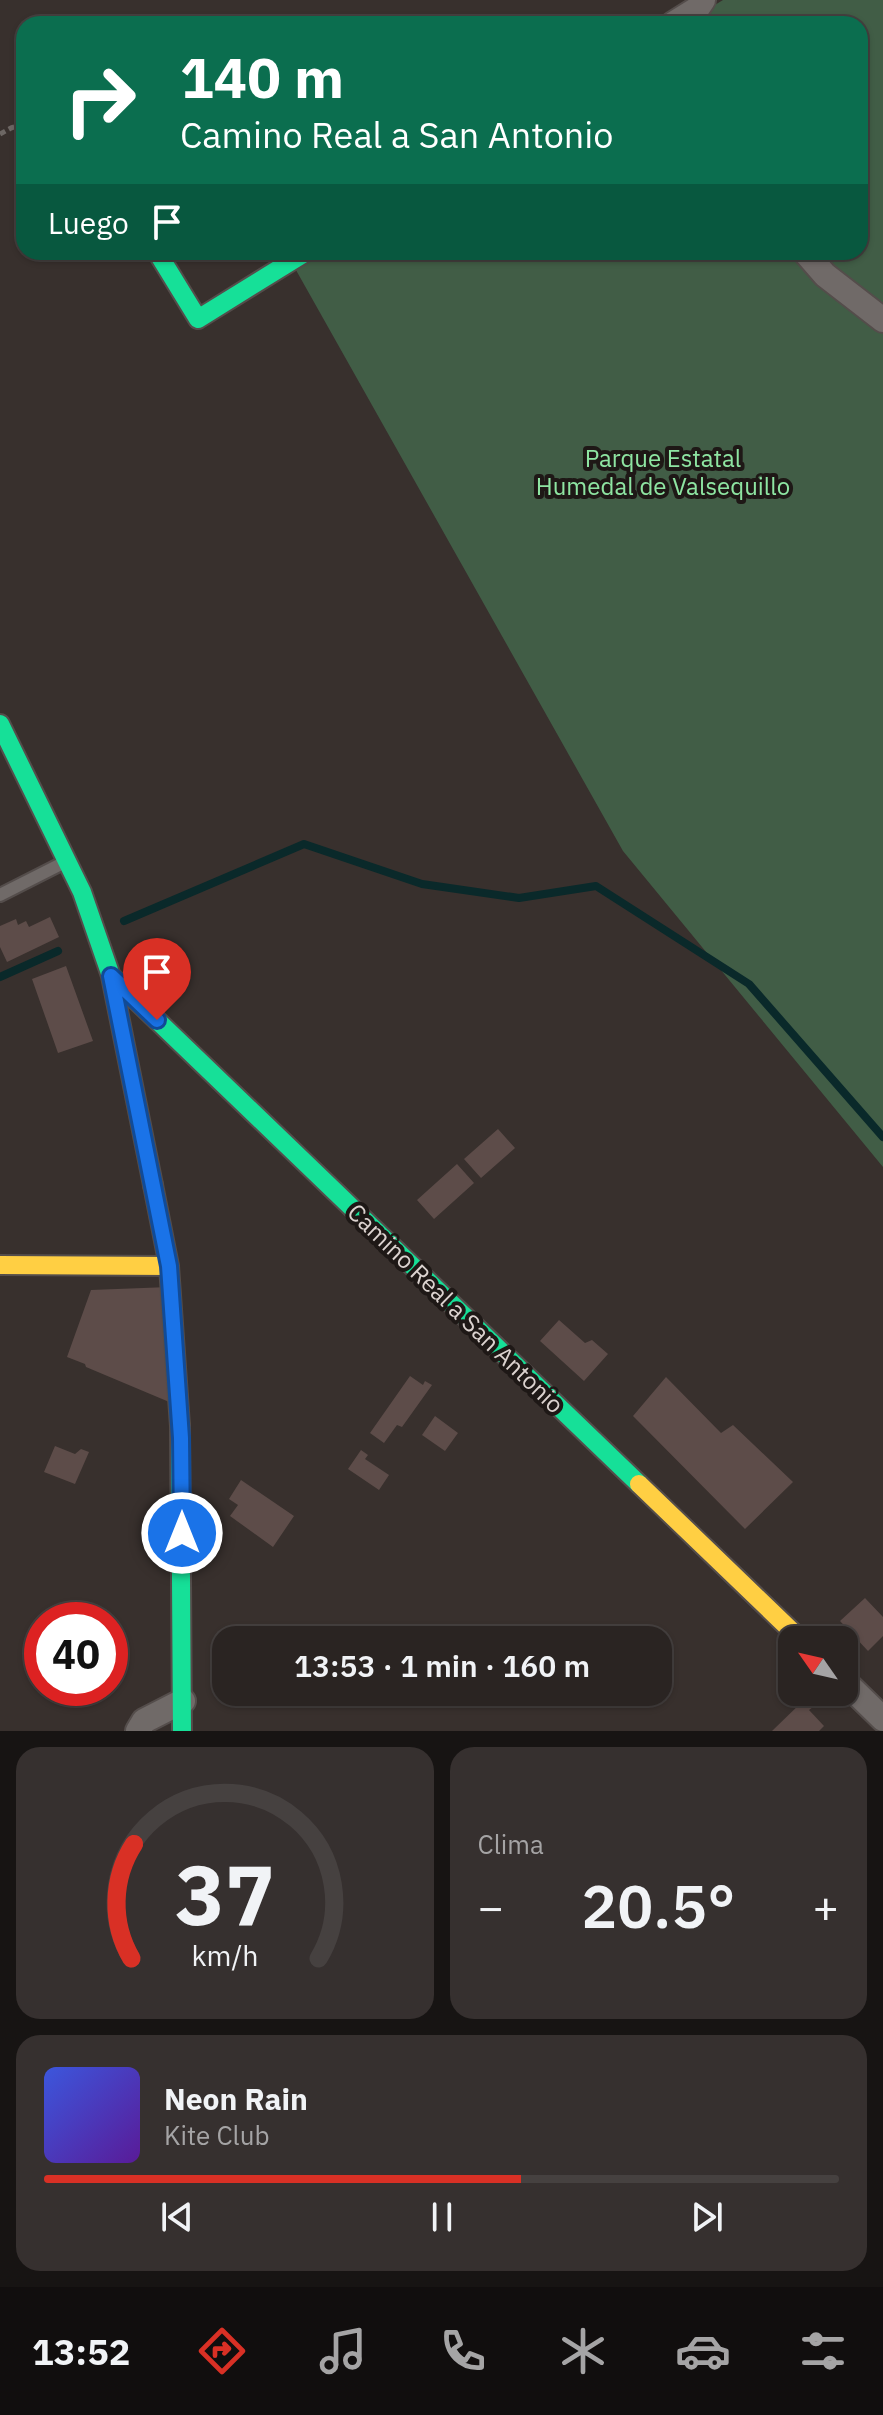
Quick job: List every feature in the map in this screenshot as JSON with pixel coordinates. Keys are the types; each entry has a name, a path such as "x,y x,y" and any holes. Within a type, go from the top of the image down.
{"street":[{"path":"162,260 198,319 293,260"},
{"path":"812,260 825,275 883,320"},
{"name":"Camino Real a San Antonio","path":"0,724 82,892 111,976 169,1266 181,1438 182,1731"},
{"name":"Camino Real a San Antonio","path":"111,976 786,1626"},
{"path":"0,1265 169,1266"},
{"path":"858,1695 883,1719"},
{"path":"138,1731 144,1721 183,1701"}],"lane":[{"path":"0,895 67,861"}],"green space":[{"name":"Parque Estatal Humedal de Valsequillo","path":"723,0 883,0 883,1167 623,851 292,263 297,260 868,260 868,16 697,16"}],"building":[{"path":"50,917 59,937 7,962 0,947 0,926 16,919 18,925 26,921 29,927"},
{"path":"66,966 93,1041 58,1053 32,979"},
{"path":"498,1129 515,1148 481,1178 464,1159"},
{"path":"457,1164 474,1183 434,1219 417,1200"},
{"path":"169,1287 174,1404 67,1357 91,1290"},
{"path":"559,1320 585,1343 592,1340 608,1354 584,1381 540,1341"},
{"path":"410,1376 423,1385 425,1381 432,1385 402,1427 397,1425 384,1443 370,1433"},
{"path":"666,1377 721,1433 733,1425 793,1482 745,1529 633,1416"},
{"path":"435,1416 458,1433 445,1451 422,1435"},
{"path":"55,1446 75,1454 81,1449 89,1452 75,1484 44,1472"},
{"path":"361,1450 368,1455 365,1459 389,1475 379,1490 348,1469"},
{"path":"241,1480 294,1516 273,1547 230,1516 238,1505 229,1499"},
{"path":"865,1598 883,1617 883,1636 868,1651 858,1640 858,1626 845,1626 840,1621"},
{"path":"798,1706 812,1706 809,1710 824,1726 819,1731 772,1731"}],"waterway":[{"path":"124,921 304,844 422,884 519,898 596,886 749,984 883,1137"},
{"path":"0,977 58,951"}],"traffic: fast":[{"path":"162,260 198,319 293,260"},
{"path":"0,724 82,892 111,976 153,1185"},
{"path":"111,976 639,1484"},
{"path":"180,1426 182,1731"}],"traffic: slow":[{"path":"153,1185 169,1266 180,1426"},
{"path":"0,1265 169,1266"},
{"path":"639,1484 786,1626"}],"route":[{"path":"157,1020 111,976 169,1266 181,1438 182,1533"}]}
